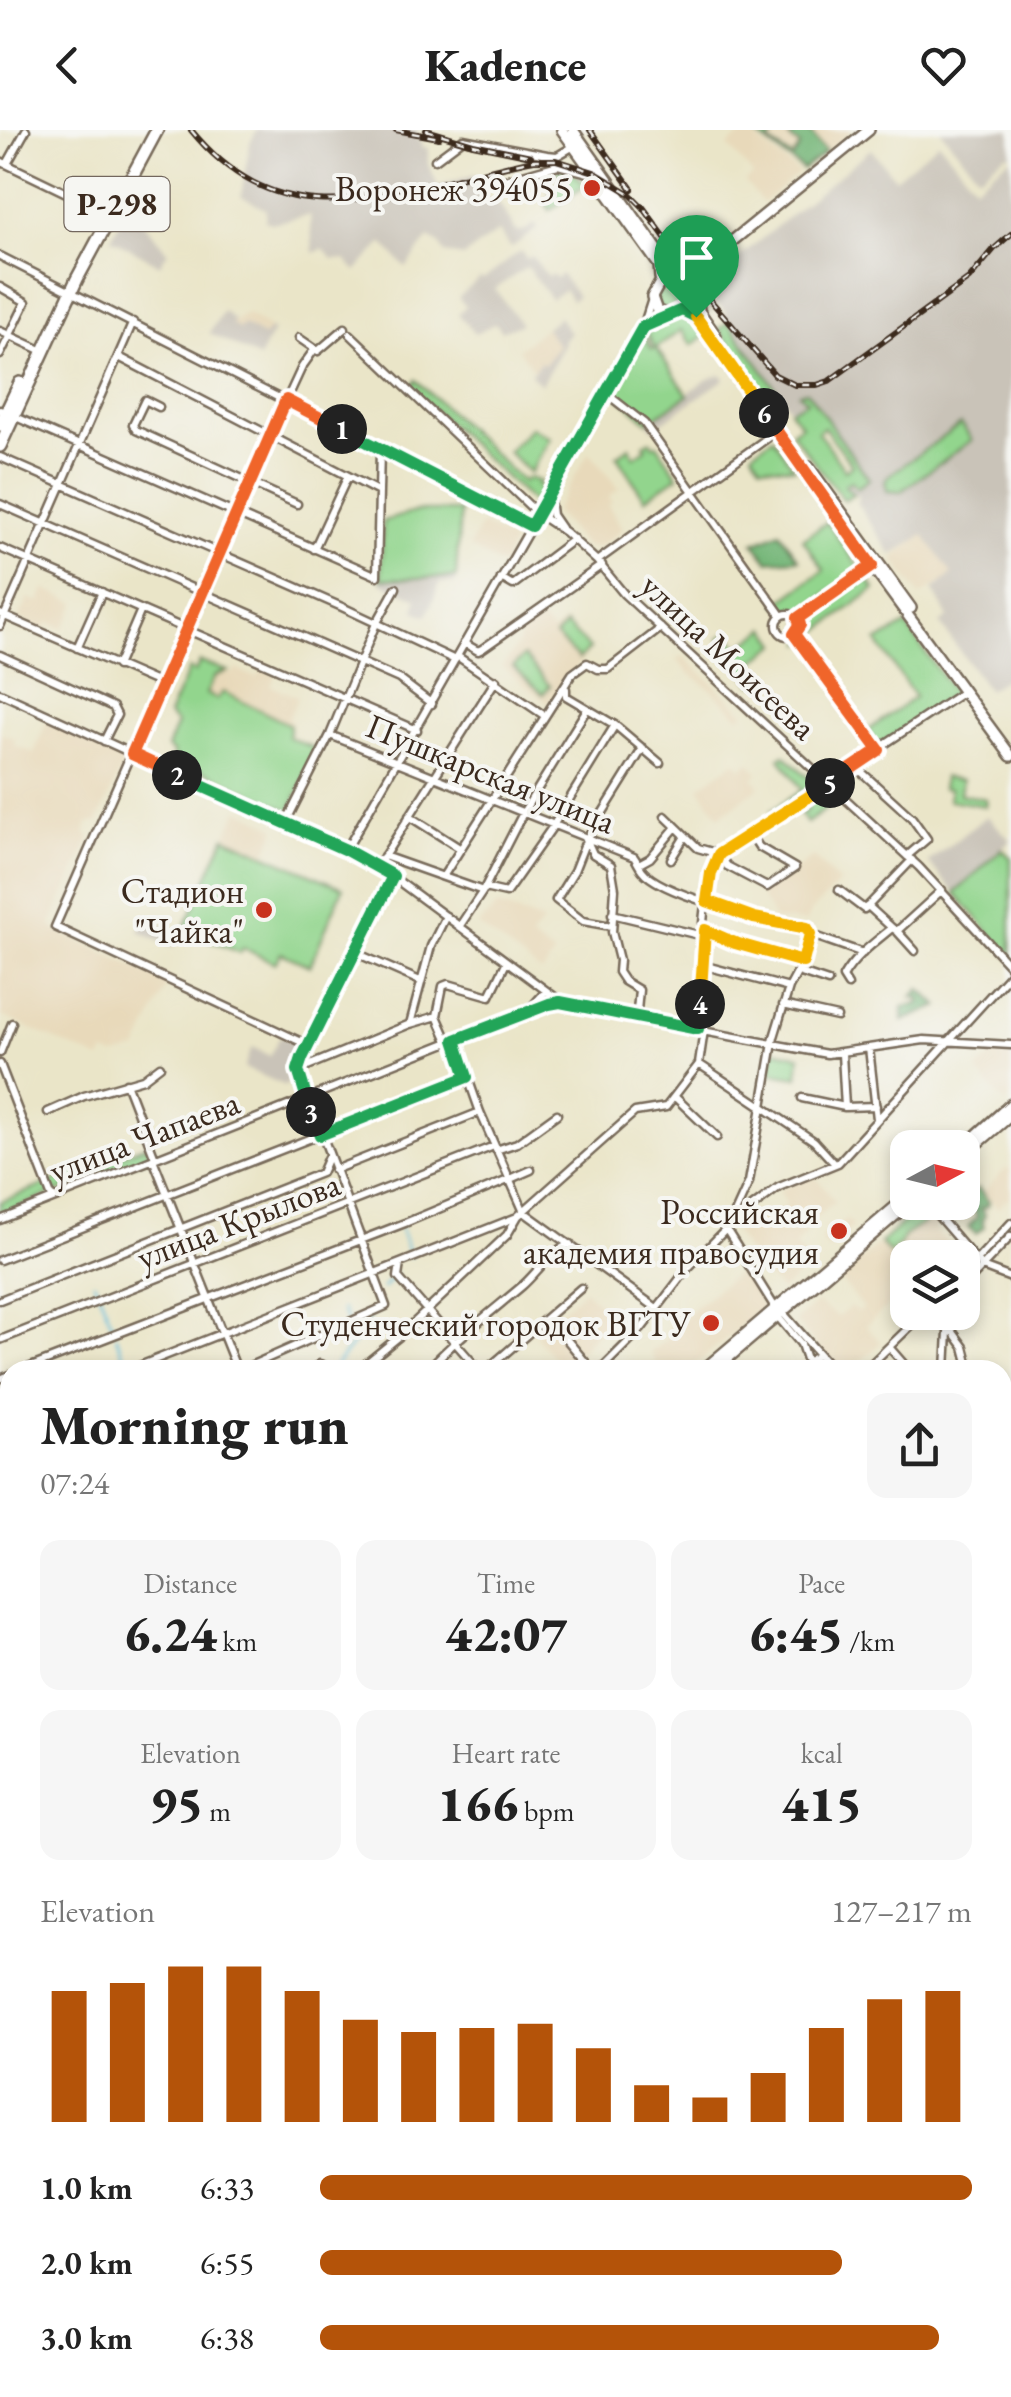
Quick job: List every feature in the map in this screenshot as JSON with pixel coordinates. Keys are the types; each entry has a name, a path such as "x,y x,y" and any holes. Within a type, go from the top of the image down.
{"highway":[{"name":"Р-298","path":"0,446 5,416 157,130"}],"main road":[{"path":"562,130 659,264 660,278"},
{"path":"573,130 666,260 678,266"},
{"path":"698,299 669,315 657,311 652,298 667,270 698,263 725,247 869,130"},
{"path":"725,247 697,307 859,541 872,566 963,692 1009,744"},
{"path":"698,263 707,269 707,280"},
{"path":"682,310 696,317 1009,744 1011,756"},
{"path":"980,1132 1011,1104"},
{"path":"980,1141 1011,1114"},
{"path":"886,1220 890,1216"},
{"path":"725,1360 890,1217"},
{"path":"716,1360 779,1313"}],"street":[{"path":"26,130 4,162 111,214"},
{"path":"435,160 473,130"},
{"path":"463,139 557,156 574,146"},
{"path":"557,156 558,165"},
{"path":"502,181 558,165 596,175"},
{"path":"0,256 72,286 134,322 531,526"},
{"path":"0,288 26,302 0,355"},
{"path":"346,850 608,394 643,327 652,298"},
{"path":"643,327 669,315"},
{"path":"0,626 134,322"},
{"path":"0,331 40,350"},
{"name":"улица Моисеева","path":"312,349 323,349 347,331 538,514 600,563 624,594 910,858 1011,970"},
{"path":"299,338 312,349 235,514 55,927 308,1045"},
{"path":"120,357 379,492"},
{"path":"608,394 644,422 781,616"},
{"path":"159,408 144,400 134,425 136,430 297,504"},
{"path":"5,416 377,576 380,448"},
{"path":"464,643 478,651 482,649 777,431"},
{"path":"0,457 456,658 496,680 545,716"},
{"path":"314,549 348,476"},
{"path":"552,490 550,510 565,532"},
{"path":"0,504 398,679 432,704"},
{"path":"500,578 513,585 574,539"},
{"path":"0,548 417,730"},
{"path":"798,618 872,566"},
{"path":"285,824 396,588"},
{"path":"78,648 102,592"},
{"path":"116,666 141,610"},
{"path":"792,614 798,618 800,625 794,634 778,632 781,616 792,614"},
{"path":"2,615 161,684"},
{"path":"444,875 569,679 590,663 598,669 608,669 661,628"},
{"path":"794,634 879,750"},
{"path":"0,656 113,706 117,714 104,741"},
{"path":"378,866 496,680"},
{"path":"566,688 566,696 615,725 660,763"},
{"path":"370,1360 507,1236 521,1214 635,1112 642,1108 660,1110 675,1097 698,1064 704,933 717,858 963,692"},
{"path":"0,693 378,866 560,1002 817,1054 842,1054 924,1040 1011,1045"},
{"path":"459,927 587,708"},
{"path":"384,856 484,890 506,893 615,725"},
{"name":"Пушкарская улица","path":"330,735 637,860 642,870 662,885 754,918 807,928 810,934 864,953"},
{"path":"612,926 584,921 556,900 643,748"},
{"path":"838,890 864,909 927,839 912,818 854,766"},
{"path":"409,816 461,849"},
{"path":"665,816 684,838 767,887 795,868 759,847 752,836"},
{"path":"637,860 650,858 676,827"},
{"path":"670,859 684,838"},
{"path":"588,841 593,854 611,865 615,890 612,926 619,976 639,990 637,1011"},
{"path":"262,1360 383,1308 386,1303 306,1100 298,1070 393,876"},
{"path":"848,986 843,977 846,971 942,890"},
{"path":"868,906 915,952"},
{"path":"612,914 704,933 803,962"},
{"path":"410,1024 431,946 446,916"},
{"path":"728,1228 748,1182 772,1044 810,934"},
{"path":"354,952 420,982"},
{"path":"506,963 490,996 443,986 437,1016 467,1077 521,1214"},
{"path":"702,966 789,988"},
{"path":"610,1360 728,1228 779,1187 835,1164 849,1153 1011,970"},
{"path":"798,972 828,982"},
{"name":"улица Чапаева","path":"529,1011 545,992"},
{"name":"улица Чапаева","path":"0,1220 560,1002"},
{"path":"783,1006 838,1017"},
{"path":"298,1070 437,1016"},
{"path":"0,1053 12,1023"},
{"path":"868,1048 877,1118"},
{"path":"842,1054 845,1107"},
{"path":"0,1064 52,1198"},
{"path":"698,1064 814,1141 835,1164"},
{"path":"48,1112 143,1080 160,1066"},
{"path":"0,1260 467,1077"},
{"path":"126,1083 234,1360"},
{"path":"675,1097 716,1138"},
{"path":"802,1098 845,1107 876,1106"},
{"path":"334,1170 480,1112"},
{"name":"улица Крылова","path":"0,1340 347,1204 517,1143 557,1114"},
{"path":"0,1300 321,1174 328,1156"},
{"path":"49,1360 531,1170"},
{"path":"155,1360 521,1214 571,1244 655,1307"},
{"path":"942,1220 959,1240"},
{"path":"980,1264 1011,1222"},
{"path":"728,1228 807,1360"},
{"path":"980,1264 1011,1236"},
{"path":"437,1360 555,1252 571,1244"},
{"path":"400,1264 398,1277 473,1360"},
{"path":"980,1264 1011,1278"},
{"path":"495,1360 581,1288"},
{"path":"779,1313 824,1360"},
{"path":"547,1317 584,1360"},
{"path":"876,1360 907,1330"},
{"path":"947,1360 950,1330"},
{"path":"951,1330 964,1347 967,1360"},
{"path":"889,1348 900,1360"},
{"path":"811,1360 819,1355"}],"shaded area":[{"path":"257,130 418,130 417,138 422,140 422,147 428,148 428,164 438,186 475,174 490,202 496,199 517,232 535,224 538,228 511,248 499,231 463,257 445,254 429,238 406,268 383,243 356,271 345,260 333,259 323,249 313,253 310,215 271,223 265,221 266,209 241,196 250,143"},
{"path":"750,130 853,130 803,170"},
{"path":"940,130 1011,130 1011,155 1006,154 979,176"},
{"path":"747,131 799,173 763,203 745,182 753,175 728,146"},
{"path":"939,142 975,186 1011,157 1011,675 988,690 940,624 948,618 933,590 952,574 924,535 892,555 856,502 856,494 849,493 844,485 844,470 851,465 825,427 817,432 801,425 724,316 726,313 711,297 714,278 871,149 895,178"},
{"path":"126,211 142,221 168,251 160,265 111,238"},
{"path":"521,251 527,259 532,256 548,277 561,274 577,296 572,301 564,290 551,299 527,267 495,289 521,324 501,331 495,323 475,334 458,314 466,306 458,298"},
{"path":"223,311 239,329 244,325 263,337 270,329 273,331 259,358 209,333"},
{"path":"246,313 270,329 263,337 244,326 239,330 231,324"},
{"path":"559,317 570,333 541,384 530,375 540,362 545,364 558,345 545,328"},
{"path":"545,328 559,345 544,365 540,362 533,370 518,349"},
{"path":"721,374 725,379 652,429 648,422 706,380"},
{"path":"589,452 619,489 609,496 612,502 608,505 623,529 592,548 586,547 554,512"},
{"path":"482,524 513,542 502,566 469,547"},
{"path":"924,534 953,575 920,596 894,559"},
{"path":"456,577 456,583 440,583 427,616 415,611 417,598 381,583 381,579"},
{"path":"44,589 77,603 63,629 48,622 44,630 19,619 29,598 39,602"},
{"path":"540,618 552,632 565,622 592,649 547,703 502,667 518,644 521,631"},
{"path":"683,656 745,713 739,717 690,674 677,660"},
{"path":"200,662 257,678 263,668 276,674 271,686 298,697 288,719 292,722 288,737 318,750 290,811 173,757 167,748 177,724 168,715 189,669 195,672"},
{"path":"47,720 126,758 97,822 85,824 90,838 52,928 168,983 137,1050 115,1056 104,1053 101,1060 0,1015 0,733 16,739 14,745 34,753"},
{"path":"736,761 741,768 750,762 758,773 753,777 760,787 719,816 699,787"},
{"path":"239,809 276,828 266,855 225,837"},
{"path":"987,816 1011,840 955,893 928,862"},
{"path":"813,857 840,883 811,911 806,922 775,920 759,894"},
{"path":"498,906 543,922 531,938 554,955 542,973 478,925"},
{"path":"146,916 180,933 173,948 139,931"},
{"path":"280,1036 298,1043 284,1074 290,1077 286,1086 244,1068 252,1047 270,1056"},
{"path":"998,1050 1011,1050 1011,1097 1005,1103 976,1071"},
{"path":"1007,1168 1011,1172 1011,1195 998,1208 982,1193"},
{"path":"815,1175 835,1202 803,1228 806,1234 795,1246 810,1264 781,1291 764,1272 759,1273 734,1231 735,1225 751,1212 762,1223 787,1204 778,1190"},
{"name":"Российская академия правосудия","path":"847,1219 853,1226 829,1249 821,1241 823,1236"},
{"path":"905,1220 932,1220 938,1226 934,1230 944,1240 890,1240 890,1304 866,1326 881,1343 862,1360 830,1360 795,1321 817,1303 838,1317 850,1307 858,1312 863,1308 839,1279"},
{"name":"Студенческий городок ВГТУ","path":"743,1268 766,1306 700,1360 655,1360 650,1353 670,1336 666,1331"},
{"path":"584,1290 612,1315 578,1353 551,1320"},
{"path":"550,1322 576,1354 569,1360 555,1360 535,1335"}],"green space":[{"path":"750,130 779,130 769,142 793,158 800,146 789,138 799,130 808,130 826,152 803,170"},
{"path":"556,170 570,170 586,185 550,210 545,202 553,196 549,189 564,182"},
{"path":"696,266 701,279 692,296 669,310 658,307 656,295 667,273"},
{"path":"683,314 691,315 705,336 692,345 681,330 656,348 688,395 648,422 615,393 643,336 655,348 645,331"},
{"path":"728,322 779,393 769,400 719,329"},
{"path":"416,380 523,482 528,478 540,482 537,486 542,490 535,505 410,387"},
{"path":"807,391 869,479 857,488 851,481 844,485 853,494 844,500 791,432 801,425 790,410 807,401 799,393","holes":["824,427 852,465 845,470 818,432"]},
{"path":"961,424 972,440 900,492 887,491 888,476"},
{"path":"531,427 550,438 530,473 508,452"},
{"path":"773,437 794,468 761,465 752,452"},
{"path":"650,441 653,446 657,444 678,476 645,499 617,456 630,447 634,457"},
{"path":"418,511 460,511 456,577 381,579 383,521"},
{"path":"827,522 861,570 799,614 777,604 824,570 803,539"},
{"path":"780,532 799,559 768,561 754,543"},
{"path":"864,574 875,589 803,643 802,618"},
{"path":"566,625 590,649 579,659 555,636"},
{"path":"906,625 954,693 879,747 867,731 915,697 877,642"},
{"path":"767,628 778,644 753,662 751,666 761,680 754,685 720,638 728,633 742,646"},
{"path":"524,656 550,686 543,694 513,667"},
{"path":"200,662 228,671 215,676 206,694 217,699 223,692 290,725 288,737 318,750 290,811 173,757 167,748 177,724 168,715 189,669 195,672"},
{"path":"784,755 818,786 774,816 771,811 802,790 780,758"},
{"path":"944,777 962,780 960,794 986,799 985,806 948,800 950,789 942,788"},
{"path":"820,791 831,805 807,823 799,812 807,812 808,805 800,804"},
{"name":"Стадион \"Чайка\"","path":"225,837 343,888 310,966 281,953 275,963 243,948 240,953 184,929"},
{"path":"1002,849 1011,858 1011,957 955,893"},
{"path":"920,989 939,1006 903,1021 903,1007 919,1004 920,998 912,997"},
{"path":"774,1050 800,1056 798,1077 771,1073"},
{"path":"147,1145 151,1156 0,1214 0,1202"},
{"path":"980,1191 989,1202 981,1208 984,1227 976,1234 968,1227 980,1220"},
{"path":"906,1220 924,1223 902,1240 890,1240 890,1254 880,1243"}],"waterway":[{"path":"400,1228 410,1257"},
{"path":"383,1288 395,1274"},
{"path":"94,1282 115,1330"},
{"path":"342,1309 346,1320"},
{"path":"340,1360 369,1317"},
{"path":"116,1337 126,1360"}],"railway":[{"path":"191,130 229,167 269,190 310,199 353,200 397,193 534,160 556,160 594,172 629,193 643,207 711,301 775,375 795,385 829,381 969,279 1011,234"},
{"path":"396,130 439,138"},
{"path":"426,130 531,156"},
{"path":"590,130 632,189"}],"place":[{"name":"Воронеж 394055","path":"592,188"},
{"name":"Стадион \"Чайка\"","path":"264,910"},
{"name":"Российская академия правосудия","path":"839,1231"},
{"name":"Студенческий городок ВГТУ","path":"711,1323"}],"route":[{"path":"682,310 696,317 872,566 798,618 800,625 794,634 879,750 719,854 711,873 707,901 754,918 807,928 810,934 803,962 735,943 705,930 698,1029 560,1002 549,1004 455,1040 467,1077 320,1135 298,1070 393,876 346,850 132,754 286,400 531,526 643,327 682,310"}]}
